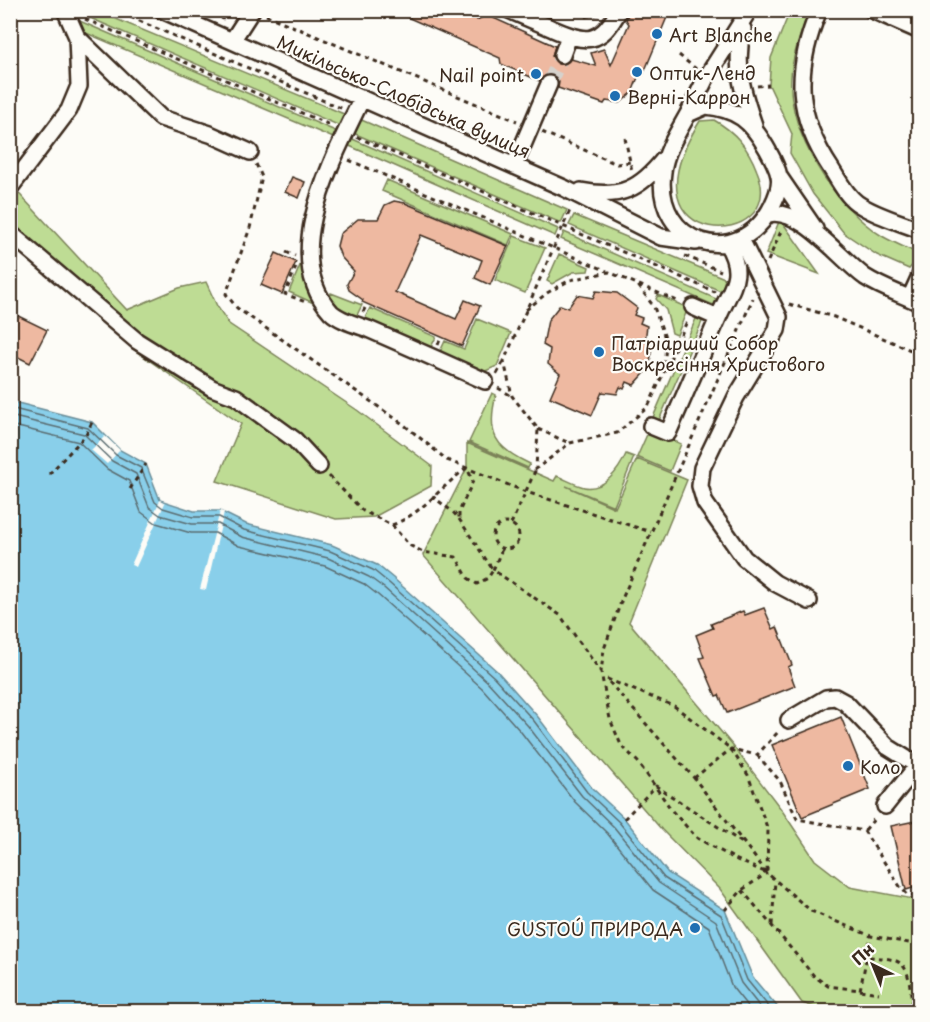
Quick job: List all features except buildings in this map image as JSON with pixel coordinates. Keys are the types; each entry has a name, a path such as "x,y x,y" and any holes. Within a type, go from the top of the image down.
{"street":[{"name":"Микільсько-Слобідська вулиця","path":"162,10 564,188 661,237 696,242"},
{"path":"509,10 579,40 597,37 611,26 619,10"},
{"path":"819,10 803,57 802,68 802,98 815,145 847,193 858,204 920,230"},
{"path":"872,10 920,31"},
{"path":"10,188 72,102 79,86 77,37 66,11"},
{"path":"232,41 259,13"},
{"path":"747,14 706,78 667,154 663,171 663,202 681,231 696,242 734,241 768,214 779,211 788,214 822,238 864,276 915,300 920,276"},
{"path":"747,14 738,47 741,88 754,126 780,178 822,238"},
{"path":"562,55 569,36"},
{"path":"77,37 161,118 210,134 250,152"},
{"path":"514,166 549,84"},
{"path":"362,99 336,154 310,226 308,243 317,290 332,313 485,381"},
{"path":"688,114 706,106 723,107 736,112 754,126"},
{"name":"Микільсько-Слобідська вулиця","path":"564,188 598,195 634,189 648,180 667,154"},
{"path":"768,214 776,197 780,178"},
{"path":"10,233 137,341 212,388 236,397 295,440 319,466"},
{"path":"734,241 760,281 779,317 777,330 736,397 702,468 700,486 705,503 744,558 775,583 809,601"},
{"path":"651,426 668,433 738,274 734,241"},
{"path":"693,307 718,318"},
{"path":"789,720 826,698 835,697 846,703 888,747 918,766 885,807"}],"path":[{"path":"66,11 749,308"},
{"path":"259,13 597,157 617,164 630,162"},
{"path":"250,152 262,177 250,228 226,294 237,308 403,424 447,460 526,492 651,532"},
{"path":"336,154 553,249 693,307 648,407 618,433 570,443 536,469"},
{"path":"570,443 538,429 512,396 504,361 571,208"},
{"path":"767,873 697,838 673,812 656,786 621,745 610,719 601,672 603,649 788,214"},
{"path":"285,294 300,258 286,252"},
{"path":"526,310 547,293 570,280 609,272"},
{"path":"637,284 654,307 666,341 664,372"},
{"path":"770,299 834,318 920,354"},
{"path":"50,474 86,435 92,423"},
{"path":"511,524 536,469 538,429"},
{"path":"130,489 146,464"},
{"path":"319,466 363,512 392,525 409,545 423,552 456,557 468,578 477,584 488,578 502,549"},
{"path":"392,525 412,518 445,483 467,468"},
{"path":"459,519 459,512 470,493 473,481 467,468"},
{"path":"432,496 459,519 493,570 561,615 607,680 694,778 767,873 811,911 872,936 920,945"},
{"path":"503,523 511,524 518,530 518,543 511,549 502,549 493,540 494,531 503,523"},
{"path":"607,680 674,706 731,749 748,775 768,830 767,873"},
{"path":"757,755 789,720"},
{"path":"731,749 757,755 780,781 795,815 801,822 864,831 900,888 906,894 920,896"},
{"path":"694,778 731,749"},
{"path":"624,819 656,786"},
{"path":"656,786 748,847"},
{"path":"864,831 885,807"},
{"path":"725,910 742,890 767,873"},
{"path":"772,925 775,880"},
{"path":"742,890 814,976 828,986 879,993"},
{"path":"860,990 872,936"},
{"path":"868,957 899,961 905,966 910,984 910,1011"}],"green space":[{"path":"74,11 97,11 344,114 340,126"},
{"path":"790,11 809,11 795,52 791,77 792,99 797,122 806,145 832,188 848,207 882,236 915,252 917,260 909,269 877,255 844,233 813,194 790,153 792,134 769,85 771,58"},
{"path":"75,19 340,133 338,140 79,30"},
{"path":"357,118 567,210 561,223 351,132"},
{"path":"714,120 740,141 757,171 761,198 750,216 731,226 709,226 690,217 678,196 679,165 700,121"},
{"path":"348,137 558,229 555,236 345,144"},
{"path":"387,180 513,234 508,245 382,191"},
{"path":"10,184 127,310 179,288 206,282 217,306 229,324 357,410 432,466 431,486 374,517 336,519 217,481 241,424 137,352 11,245"},
{"path":"574,215 729,280 723,292 569,225"},
{"path":"780,219 819,274 766,254"},
{"path":"564,232 721,301 718,307 561,239"},
{"path":"514,236 545,248 525,293 495,280"},
{"path":"559,254 589,267 588,271 573,272 552,284 547,281"},
{"path":"301,263 309,290 318,305 289,292"},
{"path":"331,293 362,305 355,319 334,306 330,298"},
{"path":"658,295 688,308 677,335 672,333 666,310 656,299"},
{"path":"370,308 436,337 429,351 363,322"},
{"path":"698,314 704,317 657,425 651,422"},
{"path":"477,319 511,333 497,366 481,373 439,354 445,341 464,349"},
{"path":"492,393 496,395 492,420 496,438 509,452 530,464 528,468 469,442"},
{"path":"649,430 681,444 670,471 637,457"},
{"path":"467,443 554,481 557,476 584,487 604,483 615,473 626,454 634,457 614,506 566,486 615,508 637,459 687,480 629,622 733,746 781,809 815,860 850,887 919,900 919,1011 827,1011 802,1003 720,889 662,830 423,555 467,468"}],"water":[{"path":"10,401 92,422 120,450 146,464 160,500 194,511 220,511 246,524 332,545 377,565 498,672 538,717 592,788 624,818 668,873 725,910 753,978 781,1011 11,1011"}],"pier":[{"path":"105,436 120,450 107,464 91,450"},
{"path":"160,500 165,503 136,567 131,565"},
{"path":"220,511 224,512 206,590 200,589"}],"tunnel":[{"path":"549,84 562,55"}],"place":[{"name":"Art Blanche","path":"657,34"},
{"name":"Оптик-Ленд","path":"637,72"},
{"name":"Nail point","path":"536,74"},
{"name":"Верні-Каррон","path":"615,96"},
{"name":"Патріарший Собор Воскресіння Христового","path":"599,352"},
{"name":"Коло","path":"848,766"},
{"name":"GUSTOÚ ПРИРОДА","path":"695,928"}]}
